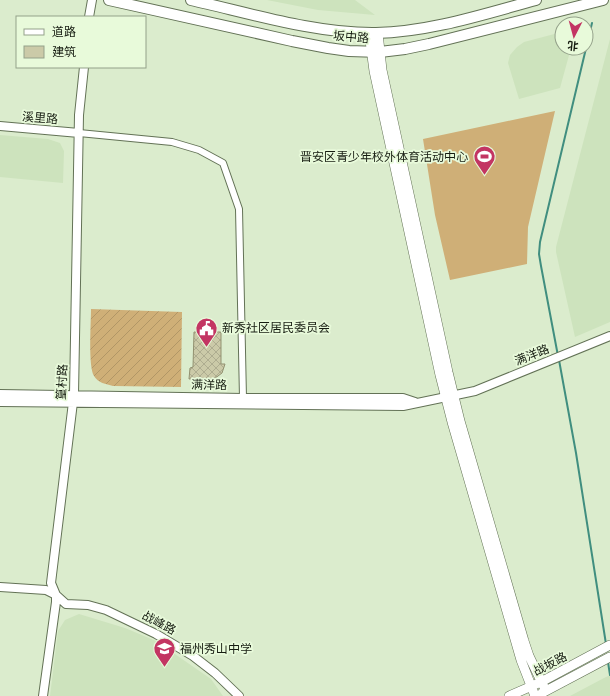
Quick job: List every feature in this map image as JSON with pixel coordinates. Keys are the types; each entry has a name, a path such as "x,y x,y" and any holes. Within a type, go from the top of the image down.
{"main road":[{"name":"坂中路","path":"109,0 314,46 349,51 375,52 405,49 429,44 603,0"},
{"name":"坂中路","path":"191,0 311,27 349,32 374,33 434,26 533,0"},
{"path":"374,33 374,71 450,396 521,660 535,696"},
{"path":"450,396 529,656 546,691"},
{"name":"战坂路","path":"510,696 541,682 610,645"},
{"name":"战坂路","path":"535,696 606,659"}],"street":[{"path":"89,16 92,0"},
{"name":"篁村路","path":"44,696 56,595 51,583 74,399 79,115 84,68"},
{"name":"溪里路","path":"0,126 79,133"},
{"path":"79,133 172,142 199,150 223,163 239,209 243,398"},
{"name":"满洋路","path":"0,394 74,399 403,406 475,390 610,336"},
{"name":"满洋路","path":"0,402 74,399 403,398 416,402"},
{"name":"战峰路","path":"0,587 46,590 56,595 66,604 88,605 106,610 156,634 201,661 239,696"}],"shaded area":[{"path":"267,0 355,0 375,15 318,10"},
{"path":"554,34 554,56 569,56 560,88 519,99 508,63 510,55 524,42"},
{"path":"610,39 610,322 575,337 556,247"},
{"name":"晋安区青少年校外体育活动中心","path":"555,111 528,227 527,264 450,280 435,215 423,139"},
{"path":"0,135 48,139 60,143 64,151 63,183 0,177"},
{"path":"91,309 182,312 181,387 113,386 102,383 98,380 94,376 91,363"},
{"path":"79,614 125,628 156,641 211,679 223,696 50,696 58,631 65,620"},
{"path":"610,675 610,696 570,696 604,678"}],"building":[{"name":"新秀社区居民委员会","path":"194,332 221,332 221,364 225,364 222,373 214,379 189,379 190,368 193,367"}],"waterway":[{"path":"558,356 539,254 540,242 584,56"},
{"path":"559,360 576,453 606,644"},
{"path":"608,662 610,675"}],"place":[{"name":"晋安区青少年校外体育活动中心","path":"484,176"},
{"name":"新秀社区居民委员会","path":"207,348"},
{"name":"福州秀山中学","path":"165,668"}]}
